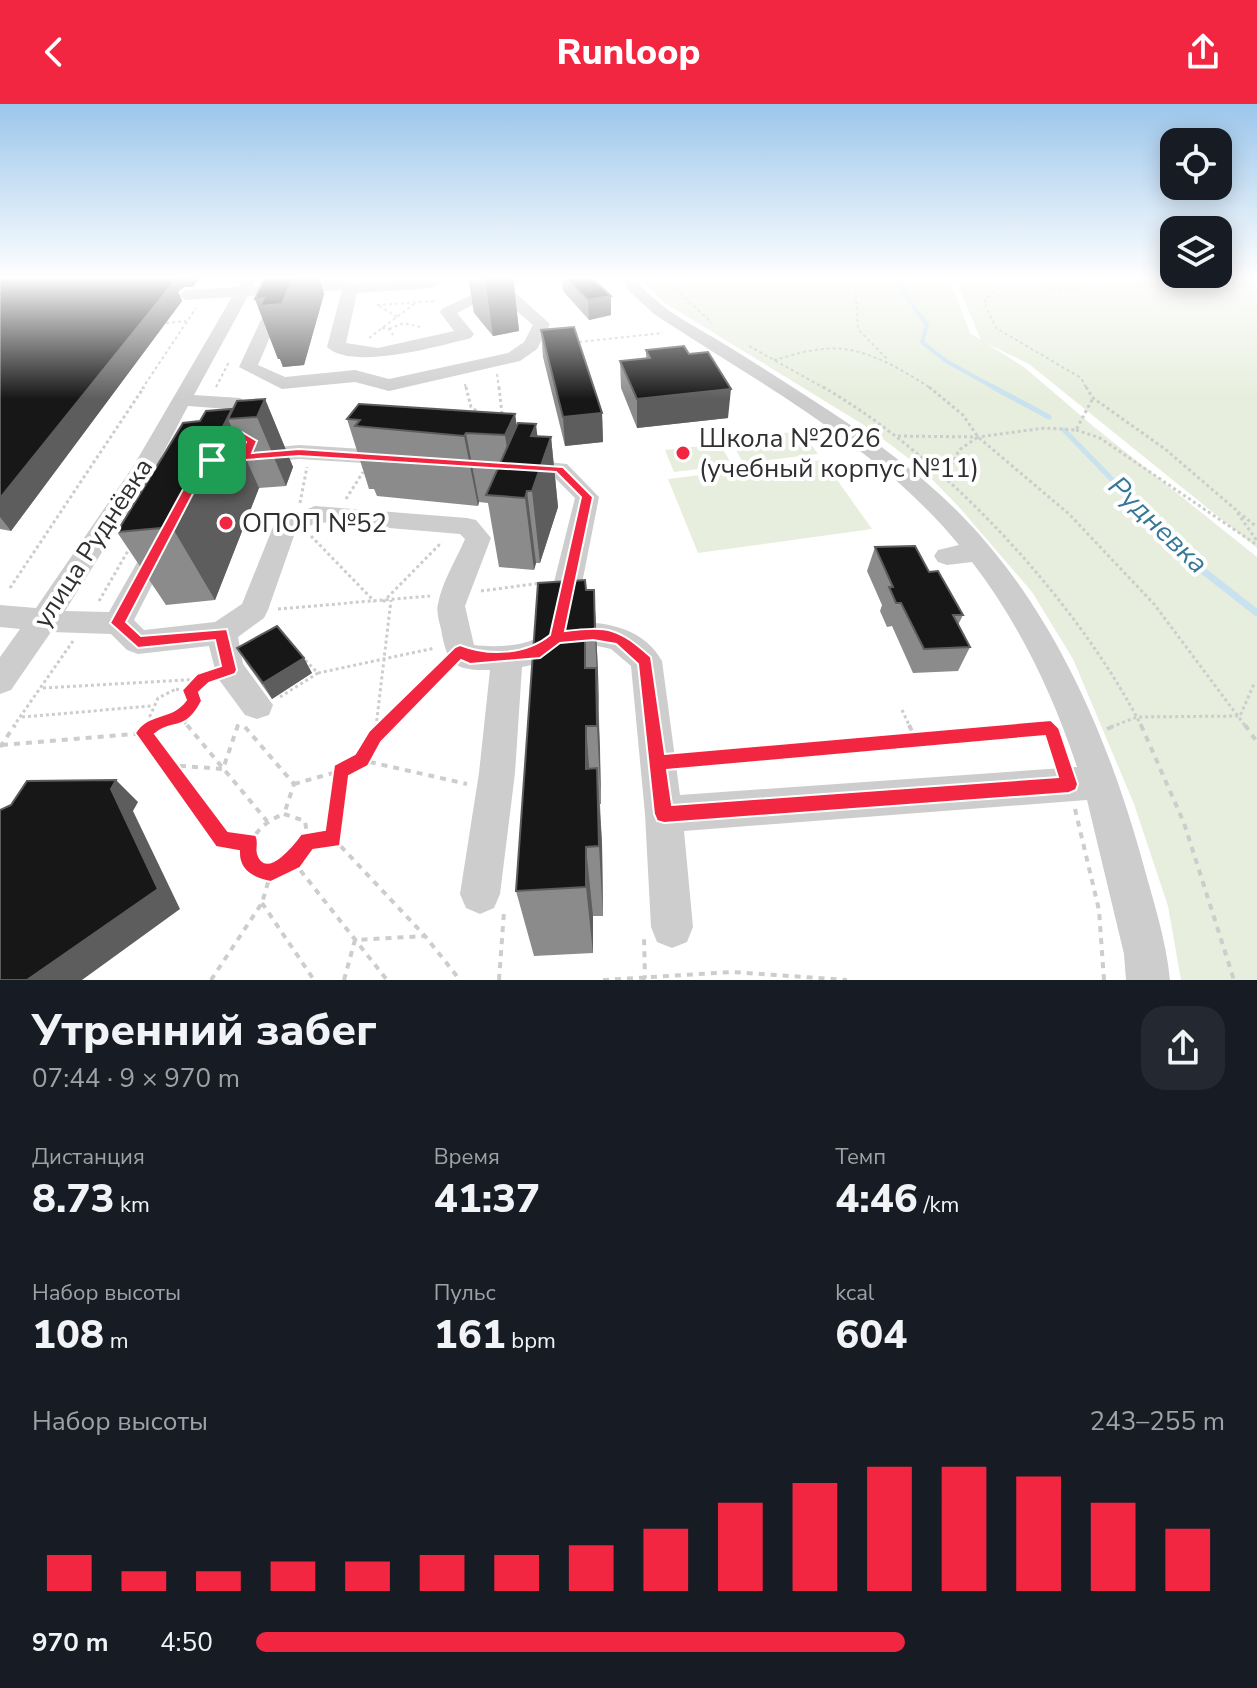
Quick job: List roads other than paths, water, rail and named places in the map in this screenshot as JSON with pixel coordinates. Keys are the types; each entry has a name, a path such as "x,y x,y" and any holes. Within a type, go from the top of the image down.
{"street":[{"name":"улица Руднёвка","path":"0,681 45,619 145,465 228,318"},
{"path":"270,318 248,367 282,383 355,376 389,385 514,357 531,345 542,324 535,318"},
{"path":"342,318 336,347 378,353 465,334 453,318"},
{"path":"664,318 852,435 930,499 962,554 1022,612 1049,662 1085,783 1146,954 1148,980"},
{"path":"183,400 240,404"},
{"path":"802,423 826,418"},
{"path":"145,465 309,453 418,460"},
{"path":"190,488 217,459"},
{"path":"0,616 85,624 118,623 138,642 222,633 254,610 284,528 315,514 467,526 478,538 451,606 459,647 470,658 540,652 556,637 587,497 559,469 493,465"},
{"path":"118,623 176,515"},
{"path":"222,633 215,679 257,705"},
{"path":"556,637 593,634 620,639 646,661 664,814 672,927"},
{"path":"480,894 507,657"},
{"path":"664,814 1085,783"}],"waterway":[{"name":"Рудневка","path":"922,318 927,325 922,342 946,361 997,389"},
{"name":"Рудневка","path":"993,387 1049,417"},
{"name":"Рудневка","path":"1064,430 1166,535"},
{"name":"Рудневка","path":"1164,533 1192,562 1257,613"}],"place":[{"name":"Школа №2026 (учебный корпус №11)","path":"683,453"},
{"name":"ОПОП №52","path":"226,523"}]}
